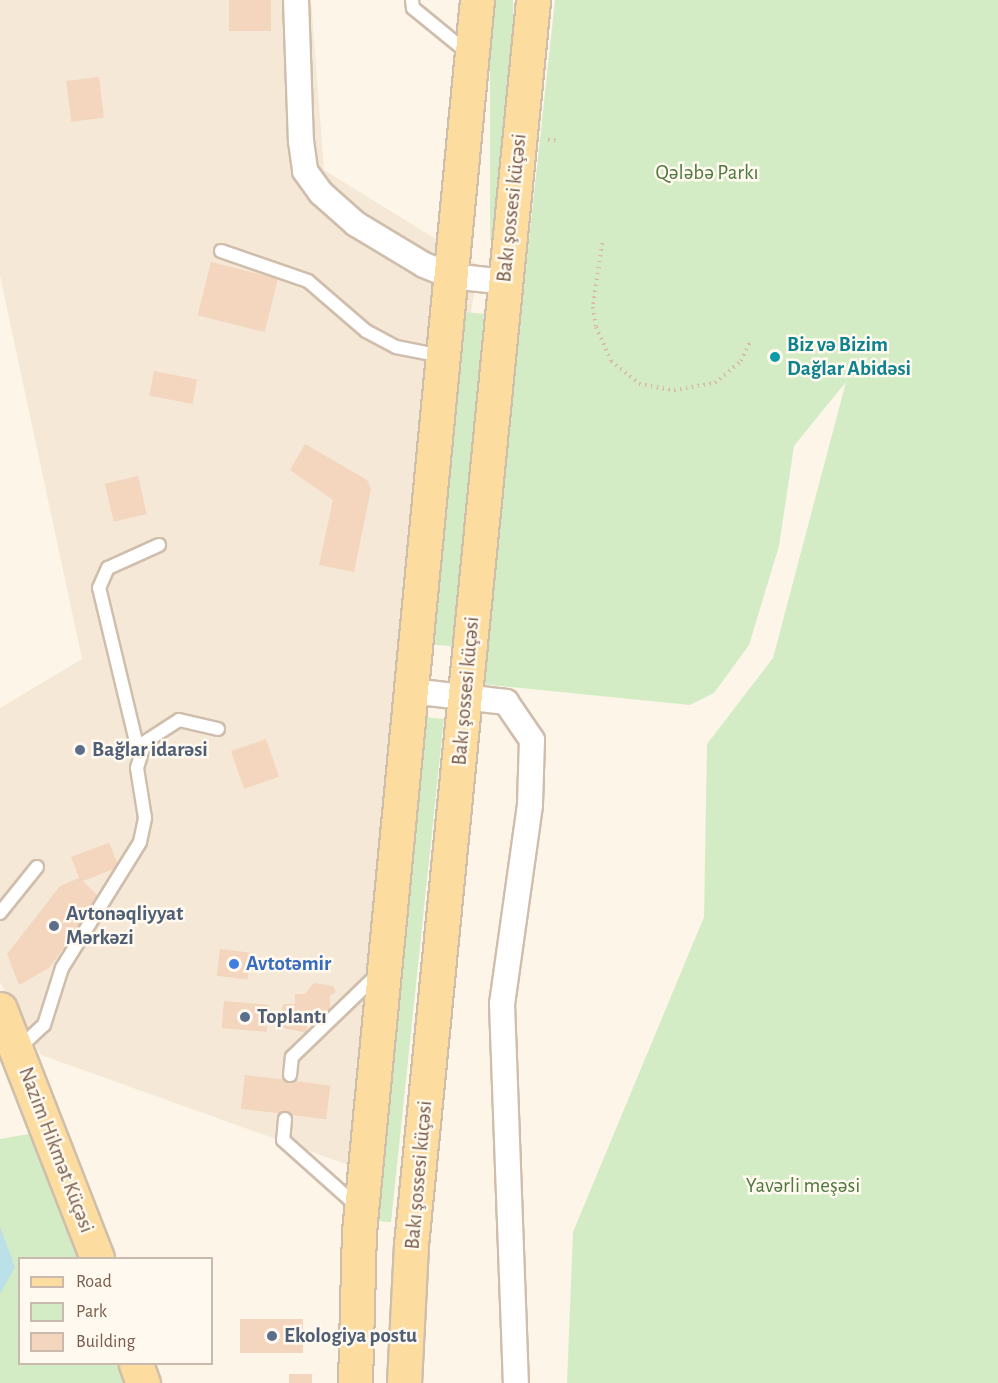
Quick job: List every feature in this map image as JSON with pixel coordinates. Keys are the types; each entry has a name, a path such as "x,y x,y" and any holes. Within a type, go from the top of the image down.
{"main road":[{"path":"355,1383 361,1210 477,0"},
{"name":"Bakı şossesi küçəsi","path":"404,1383 411,1245 533,0"},
{"name":"Nazim Hikmət Küçəsi","path":"0,1009 18,1049 98,1257"}],"street":[{"path":"296,0 305,171 356,224 451,276 505,282"},
{"path":"411,691 506,702 532,740 530,805 502,1004 516,1383"}],"lane":[{"path":"412,0 413,8 472,56"},
{"path":"221,251 308,281 366,332 396,347 443,356"},
{"path":"18,1049 44,1025 62,968 140,842 145,818 139,754 99,588 108,568 159,545"},
{"path":"139,754 166,724 192,720 218,729"},
{"path":"0,913 37,867"},
{"path":"290,1075 292,1057 385,967"},
{"path":"285,1119 283,1140 361,1210"}],"path":[{"path":"548,140 560,141"},
{"path":"602,243 593,307 596,327 611,361 639,384 674,390 715,383 741,361 751,340"}],"shaded area":[{"path":"0,0 311,0 324,170 478,265 348,1165 41,1055 0,982 0,708 82,659 0,276"}],"green space":[{"path":"490,0 513,0 513,240 490,240"},
{"name":"Yavərli meşəsi","path":"555,0 998,0 998,1383 567,1383 573,1232 704,917 707,744 773,658 846,382 794,446 779,546 749,645 714,693 690,705 481,684"},
{"path":"463,312 484,314 455,647 434,645"},
{"path":"424,717 444,719 391,1222 371,1220"},
{"path":"34,1133 80,1257 18,1257 18,1365 118,1365 123,1383 0,1383 0,1139"}],"water":[{"path":"0,1227 15,1267 0,1294"}],"building":[{"path":"229,0 271,0 271,31 229,31"},
{"path":"99,77 104,118 71,122 66,81"},
{"path":"211,262 278,279 265,332 198,315"},
{"path":"154,371 197,379 192,404 149,396"},
{"path":"305,444 367,480 371,489 354,572 319,565 333,500 290,470"},
{"path":"138,476 147,514 114,522 105,484"},
{"path":"266,739 279,777 244,789 231,751"},
{"name":"Avtonəqliyyat Mərkəzi","path":"109,843 119,867 83,881 100,898 49,968 19,985 7,954 60,886 79,878 71,857"},
{"name":"Avtotəmir","path":"220,949 251,953 247,980 217,976"},
{"path":"314,983 333,986 336,992 330,996 330,1016 322,1016 322,1023 307,1023 307,1033 279,1027 283,1004 295,1004 295,994 305,994"},
{"name":"Toplantı","path":"224,1001 269,1005 266,1032 222,1028"},
{"path":"245,1075 330,1085 326,1119 241,1109"},
{"name":"Ekologiya postu","path":"240,1319 303,1319 303,1353 240,1353"},
{"path":"289,1374 312,1374 312,1383 289,1383"}],"place":[{"name":"Biz və Bizim Dağlar Abidəsi","path":"775,357"},
{"name":"Bağlar idarəsi","path":"80,750"},
{"name":"Avtonəqliyyat Mərkəzi","path":"54,926"},
{"name":"Avtotəmir","path":"234,964"},
{"name":"Toplantı","path":"245,1017"},
{"name":"Ekologiya postu","path":"272,1336"}],"park label":[{"name":"Qələbə Parkı","path":"707,173"}]}
